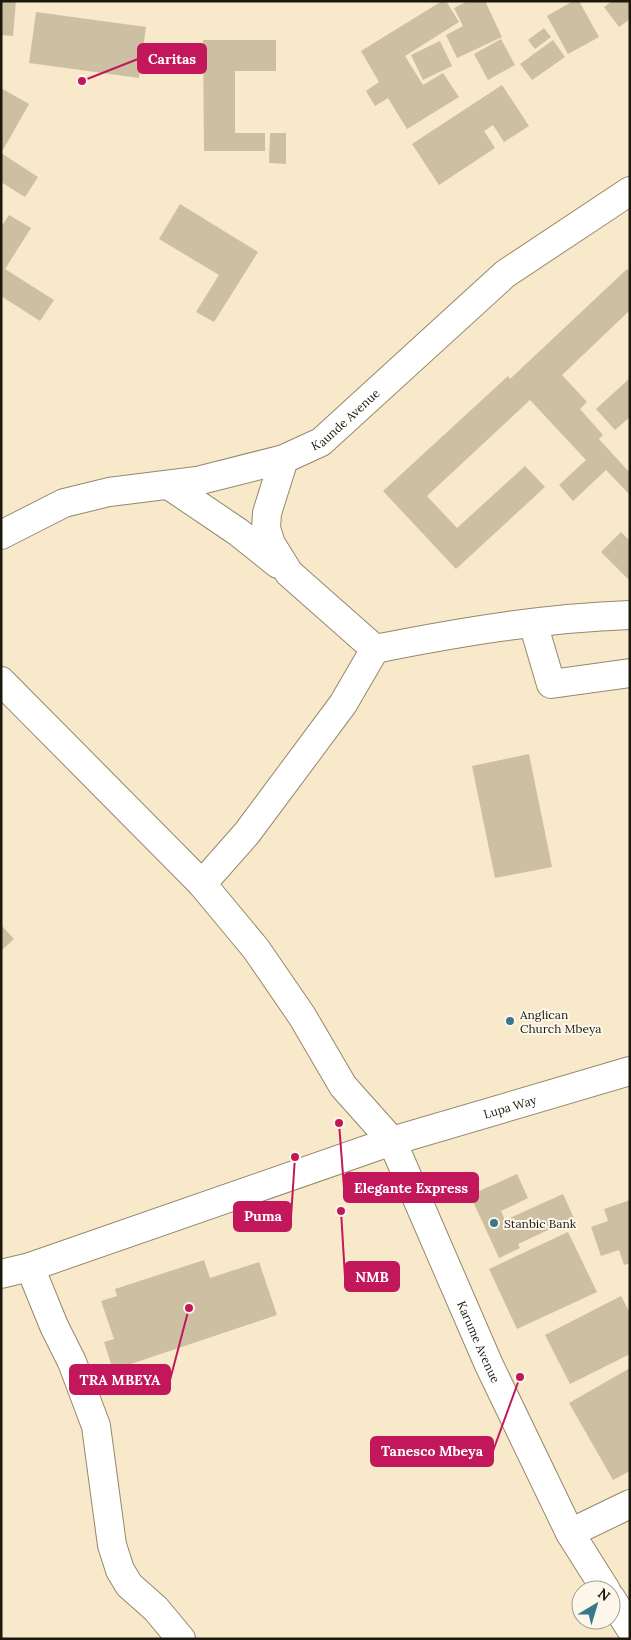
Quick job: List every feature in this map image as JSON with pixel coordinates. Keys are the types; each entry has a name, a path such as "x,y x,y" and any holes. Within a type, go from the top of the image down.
{"street":[{"name":"Kaunde Avenue","path":"2,535 64,503 109,492 170,486 198,481 284,459 322,442 505,274 630,191"},
{"path":"284,459 267,513 266,528 271,544 289,574"},
{"path":"170,486 256,545 375,649"},
{"path":"202,884 247,833 327,726 343,704 375,649 488,628 582,617 630,615"},
{"path":"533,624 550,684 630,673"},
{"name":"Karume Avenue","path":"2,681 202,884 256,950 302,1016 343,1086 392,1141 489,1365 570,1534 600,1580"},
{"name":"Lupa Way","path":"1,1274 30,1267 392,1141 630,1071"},
{"path":"30,1267 54,1326 72,1362 96,1426 112,1545 120,1570 129,1585 156,1610 178,1638"},
{"path":"570,1534 630,1504"},
{"path":"621,1614 630,1628"}],"building":[{"path":"1,1 16,1 13,36 1,35"},
{"path":"442,1 446,1 459,22 405,56 423,85 443,73 459,97 407,129 388,98 375,106 366,91 379,82 361,51"},
{"path":"468,1 485,1 502,37 457,58 446,35 463,26 454,8"},
{"path":"573,1 579,1 599,37 568,54 547,16"},
{"path":"612,1 630,1 630,19 619,27 604,7"},
{"path":"36,12 146,27 139,78 29,63"},
{"path":"544,28 551,37 535,49 528,40"},
{"path":"501,39 515,65 488,80 474,54"},
{"path":"203,40 276,40 276,71 235,71 235,133 265,133 265,151 204,151"},
{"path":"553,40 565,57 532,80 520,64"},
{"path":"440,41 452,66 423,80 411,55"},
{"path":"502,85 529,126 504,142 493,125 484,131 495,148 439,185 412,144"},
{"path":"1,88 29,104 3,150 1,149"},
{"path":"270,133 286,133 286,164 269,163"},
{"path":"1,153 38,177 25,197 1,182"},
{"path":"180,204 258,252 214,322 196,312 219,275 159,239"},
{"path":"9,215 31,228 5,269 54,300 40,321 1,296 1,227"},
{"path":"627,269 630,272 630,314 628,312 562,375 587,402 580,409 603,435 599,439 630,473 630,492 628,493 606,470 573,501 559,485 586,460 530,400 427,496 457,528 525,466 545,487 456,569 383,491 508,376 510,379"},
{"path":"630,378 630,417 615,430 596,409"},
{"path":"621,532 630,541 630,581 601,552"},
{"path":"529,754 552,867 495,878 472,766"},
{"path":"1,925 14,939 1,951"},
{"path":"517,1174 528,1198 501,1211 505,1220 563,1194 574,1218 518,1244 520,1248 499,1258 470,1195"},
{"path":"630,1200 630,1263 624,1265 619,1250 601,1256 591,1227 608,1221 604,1209"},
{"path":"568,1232 597,1292 517,1329 489,1269"},
{"path":"204,1260 210,1278 259,1262 277,1315 113,1370 104,1342 114,1339 101,1301 117,1296 115,1289"},
{"path":"621,1296 630,1313 630,1354 570,1384 545,1335"},
{"path":"630,1368 630,1471 613,1480 569,1403"}],"place":[{"name":"Caritas","path":"82,81"},
{"name":"Anglican Church Mbeya","path":"510,1021"},
{"name":"Elegante Express","path":"339,1123"},
{"name":"Puma","path":"295,1157"},
{"name":"NMB","path":"341,1211"},
{"name":"Stanbic Bank","path":"494,1223"},
{"name":"TRA MBEYA","path":"189,1308"},
{"name":"Tanesco Mbeya","path":"520,1377"}]}
